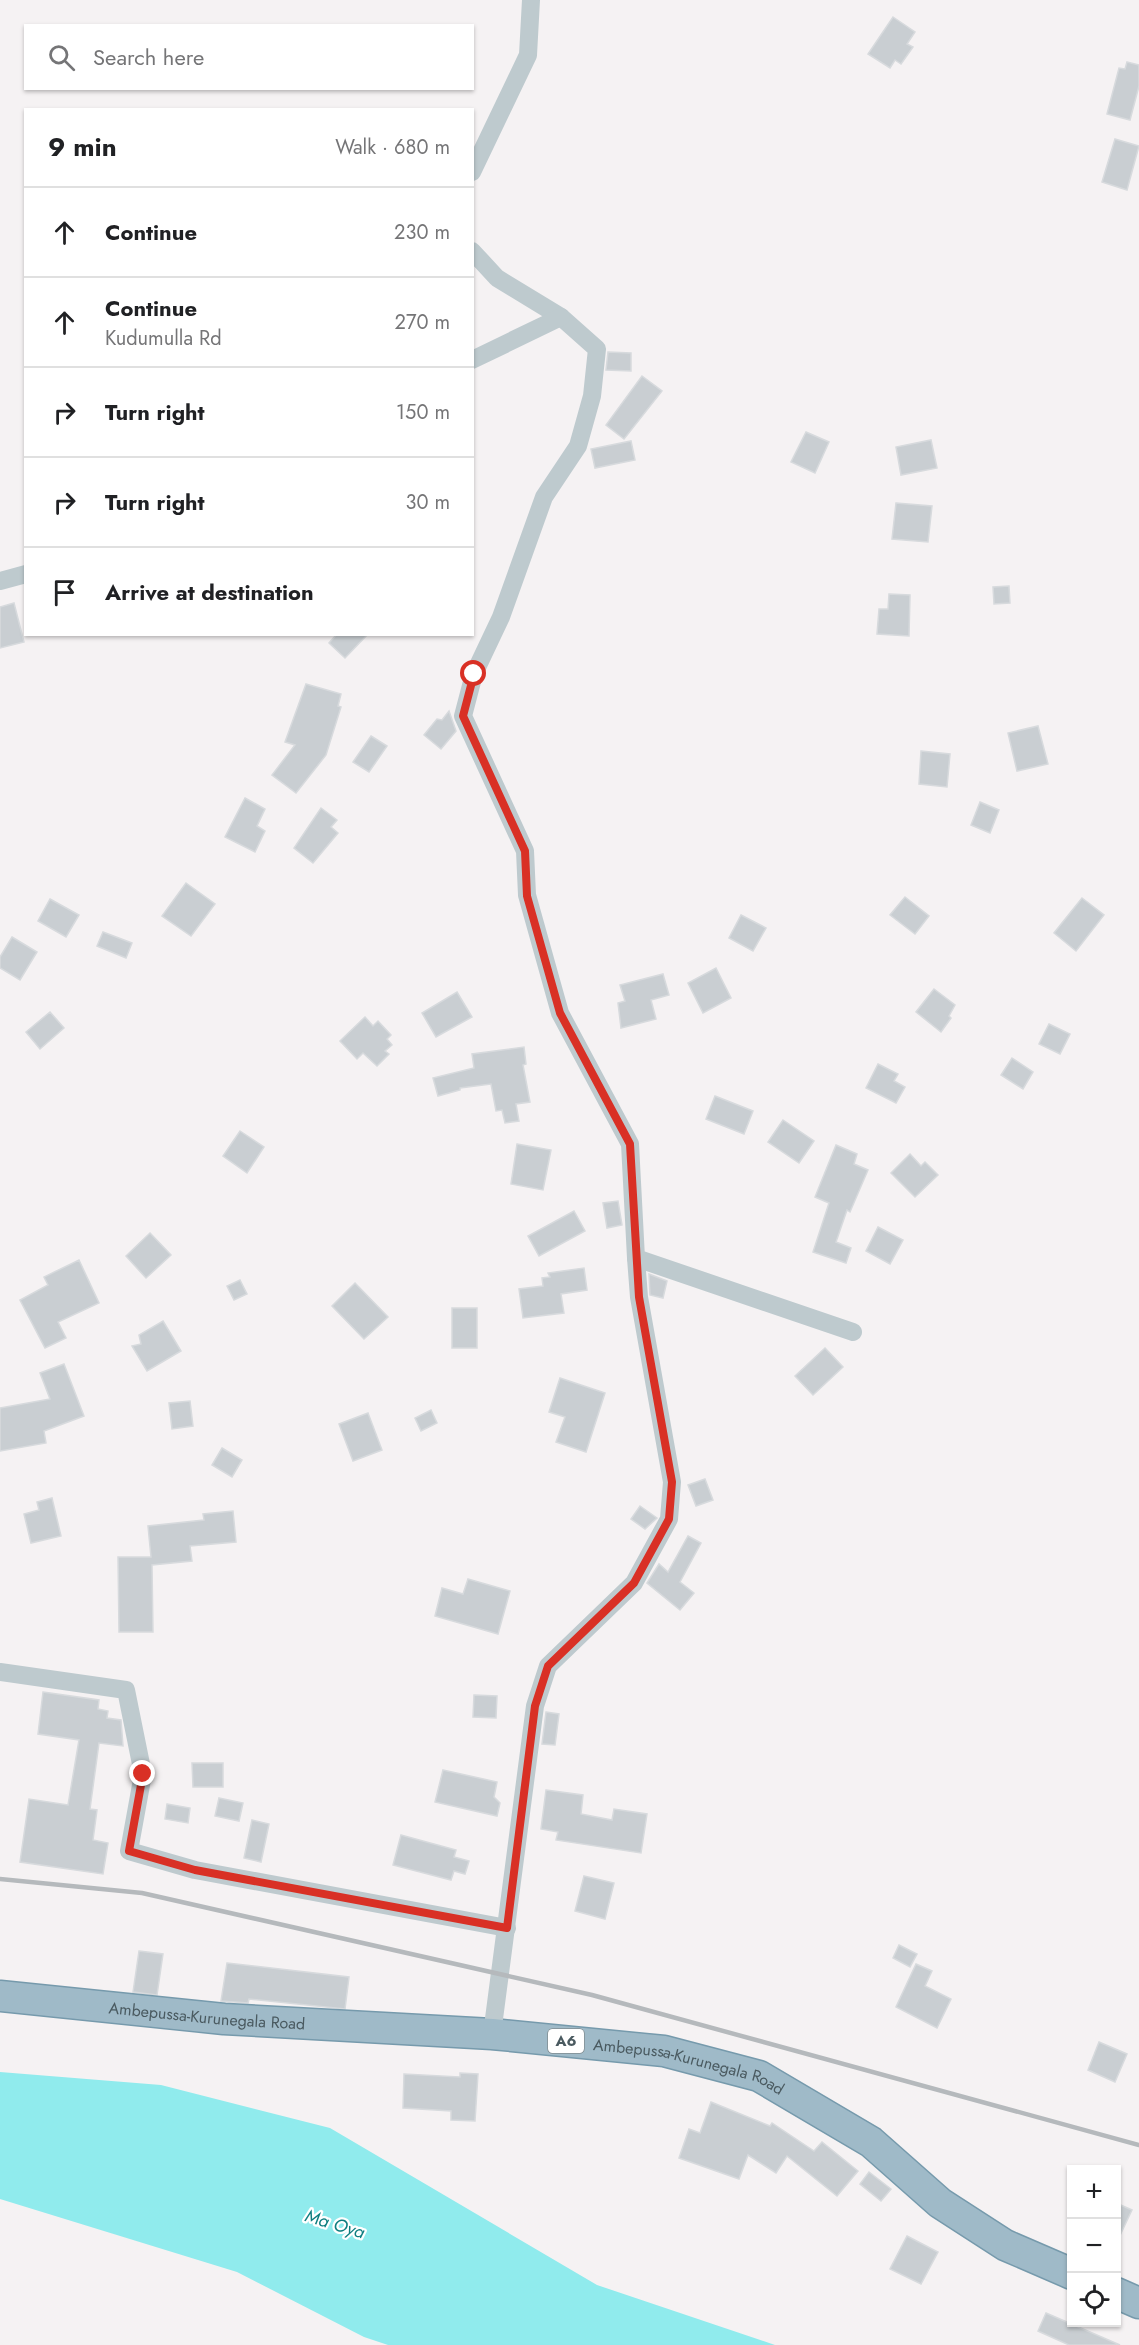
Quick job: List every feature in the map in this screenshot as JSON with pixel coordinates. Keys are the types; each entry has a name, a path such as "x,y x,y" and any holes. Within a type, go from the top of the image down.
{"highway":[{"name":"Ambepussa-Kurunegala Road","path":"0,1996 224,2019 492,2034 664,2051 759,2076 871,2142 940,2203 1005,2245 1069,2273"},
{"path":"1121,2295 1139,2303"}],"street":[{"path":"474,168 528,55 531,0"},
{"path":"474,253 497,278 561,317 597,349 592,396 578,446 544,497 501,617 474,674 463,716 525,851 527,896 560,1013 630,1144 639,1297 672,1482 669,1519 634,1583 548,1666 535,1706 492,2034"},
{"path":"474,359 561,317"},
{"path":"0,581 24,575"},
{"path":"636,1258 853,1332"},
{"path":"0,1672 126,1690 143,1774 129,1851 195,1870 507,1928"}],"water":[{"name":"Ma Oya","path":"0,2072 161,2085 330,2128 597,2285 775,2345 388,2345 364,2337 237,2272 0,2199"}],"building":[{"path":"893,17 915,32 907,44 913,47 901,64 895,60 890,68 868,54"},
{"path":"1127,62 1139,65 1139,86 1130,120 1107,114 1119,68 1125,69"},
{"path":"1115,139 1139,146 1127,190 1102,182"},
{"path":"608,352 631,353 631,371 606,370"},
{"path":"642,376 662,391 624,439 606,425"},
{"path":"806,432 829,442 815,473 791,462"},
{"path":"931,440 937,468 901,475 896,447"},
{"path":"631,441 635,460 595,468 591,449"},
{"path":"896,503 932,506 928,542 892,539"},
{"path":"1009,586 1010,603 994,604 993,587"},
{"path":"889,594 910,595 909,636 877,634 879,609 888,609"},
{"path":"14,603 24,642 0,648 0,607"},
{"path":"335,636 366,636 345,658 329,643"},
{"path":"306,684 341,694 338,706 341,707 326,755 296,793 272,775 295,745 285,742"},
{"path":"449,711 456,731 441,749 424,735 437,719 442,720"},
{"path":"1038,726 1048,764 1017,771 1008,733"},
{"path":"371,736 387,746 369,772 353,762"},
{"path":"921,751 950,754 947,787 919,784"},
{"path":"245,798 265,809 257,826 265,831 255,852 225,837"},
{"path":"980,802 999,810 990,833 971,825"},
{"path":"321,808 337,820 331,827 338,833 313,863 294,848"},
{"path":"186,883 215,904 191,936 162,916"},
{"path":"905,897 929,916 915,934 890,915"},
{"path":"1082,898 1104,915 1076,951 1054,933"},
{"path":"50,899 79,915 66,937 38,921"},
{"path":"741,915 766,928 753,951 729,938"},
{"path":"103,932 132,943 126,958 97,946"},
{"path":"12,937 37,952 20,980 0,968 0,957"},
{"path":"716,968 731,998 703,1013 688,983"},
{"path":"663,974 669,995 651,1000 656,1019 621,1028 618,1003 625,1001 620,985"},
{"path":"934,989 955,1005 949,1016 951,1018 941,1032 916,1012"},
{"path":"457,992 472,1017 436,1037 422,1013"},
{"path":"50,1012 64,1028 40,1049 26,1032"},
{"path":"365,1017 373,1026 378,1021 391,1035 387,1039 392,1045 385,1051 389,1054 377,1066 363,1053 357,1059 340,1041"},
{"path":"1049,1024 1070,1034 1060,1054 1039,1044"},
{"path":"524,1047 526,1064 523,1065 530,1102 516,1104 519,1121 505,1123 502,1110 496,1111 491,1084 460,1088 460,1090 438,1096 433,1078 474,1068 472,1054"},
{"path":"1012,1058 1033,1072 1023,1089 1001,1075"},
{"path":"878,1064 898,1074 894,1081 905,1087 896,1103 866,1088"},
{"path":"715,1096 753,1111 744,1134 706,1119"},
{"path":"783,1120 814,1141 799,1163 768,1142"},
{"path":"240,1131 264,1147 247,1173 223,1156"},
{"path":"517,1144 551,1150 543,1190 511,1184"},
{"path":"836,1145 857,1154 854,1164 868,1170 850,1212 847,1210 836,1242 851,1248 846,1263 813,1252 829,1203 815,1197"},
{"path":"910,1154 921,1166 925,1162 938,1175 915,1197 891,1173"},
{"path":"618,1201 622,1225 607,1228 603,1203"},
{"path":"574,1211 585,1231 539,1256 528,1236"},
{"path":"878,1227 903,1240 890,1264 866,1251"},
{"path":"150,1233 171,1255 146,1278 126,1256"},
{"path":"79,1260 99,1303 58,1322 66,1338 45,1348 20,1300 48,1285 44,1277"},
{"path":"584,1268 587,1290 561,1294 564,1313 523,1318 519,1289 543,1286 542,1278 550,1277 548,1273"},
{"path":"649,1274 667,1281 663,1298 650,1295"},
{"path":"240,1280 247,1294 234,1300 227,1286"},
{"path":"355,1283 388,1317 364,1339 332,1306"},
{"path":"452,1308 477,1308 477,1348 452,1348"},
{"path":"163,1321 181,1351 147,1371 132,1346 141,1344 139,1335"},
{"path":"825,1348 843,1367 813,1395 795,1376"},
{"path":"64,1364 84,1416 44,1431 46,1443 0,1451 0,1408 50,1399 40,1373"},
{"path":"560,1378 605,1393 586,1452 556,1442 565,1417 549,1412"},
{"path":"190,1401 193,1426 172,1429 169,1403"},
{"path":"431,1410 437,1423 421,1431 415,1418"},
{"path":"368,1413 382,1450 353,1461 339,1424"},
{"path":"222,1448 242,1460 232,1477 212,1465"},
{"path":"705,1479 713,1500 696,1506 688,1485"},
{"path":"52,1498 61,1536 31,1543 24,1514 39,1510 37,1502"},
{"path":"640,1506 657,1518 645,1529 631,1519"},
{"path":"233,1511 236,1542 190,1546 192,1561 152,1565 153,1632 119,1632 118,1557 151,1557 148,1526 204,1520 203,1514"},
{"path":"688,1536 701,1543 680,1582 694,1593 680,1610 647,1583 659,1564 668,1572"},
{"path":"468,1579 510,1591 498,1634 435,1616 442,1588 463,1594"},
{"path":"43,1692 99,1700 98,1709 108,1711 107,1718 121,1720 123,1746 99,1743 90,1809 97,1810 93,1840 108,1843 103,1874 20,1862 29,1799 68,1805 79,1740 38,1734"},
{"path":"474,1695 497,1696 496,1718 473,1717"},
{"path":"546,1712 559,1714 555,1745 542,1744"},
{"path":"192,1763 223,1763 223,1787 193,1787"},
{"path":"443,1770 497,1782 494,1797 500,1803 497,1816 435,1802"},
{"path":"546,1790 583,1795 581,1814 612,1820 614,1809 647,1814 641,1853 556,1840 558,1832 541,1829"},
{"path":"219,1798 243,1803 239,1821 215,1816"},
{"path":"167,1804 190,1808 188,1823 165,1819"},
{"path":"252,1820 269,1824 261,1862 244,1858"},
{"path":"401,1835 456,1850 454,1857 469,1861 465,1874 454,1871 451,1880 393,1865"},
{"path":"584,1876 614,1883 605,1919 575,1911"},
{"path":"899,1945 917,1954 910,1967 893,1958"},
{"path":"139,1951 163,1954 157,1995 133,1992"},
{"path":"227,1963 349,1977 345,2009 249,1999 248,2003 221,2001"},
{"path":"916,1964 932,1971 925,1986 951,1999 937,2028 896,2007"},
{"path":"1099,2042 1127,2054 1115,2082 1088,2070"},
{"path":"460,2073 478,2074 475,2121 451,2120 451,2111 403,2108 404,2074 460,2077"},
{"path":"711,2102 770,2126 772,2123 814,2151 822,2142 858,2171 837,2196 787,2156 776,2173 748,2155 739,2179 679,2158 689,2129 700,2133"},
{"path":"869,2172 891,2189 881,2201 860,2184"},
{"path":"1121,2205 1132,2210 1121,2233"},
{"path":"907,2236 938,2252 921,2284 890,2269"},
{"path":"1046,2313 1067,2322 1067,2327 1078,2327 1120,2345 1069,2345 1038,2331"}],"railway":[{"path":"0,1879 142,1893 592,1995 1139,2145"}],"route":[{"path":"143,1774 129,1851 195,1870 507,1928 535,1706 548,1666 634,1583 669,1519 672,1482 639,1297 630,1144 560,1013 527,896 525,851 463,716 474,674"}]}
